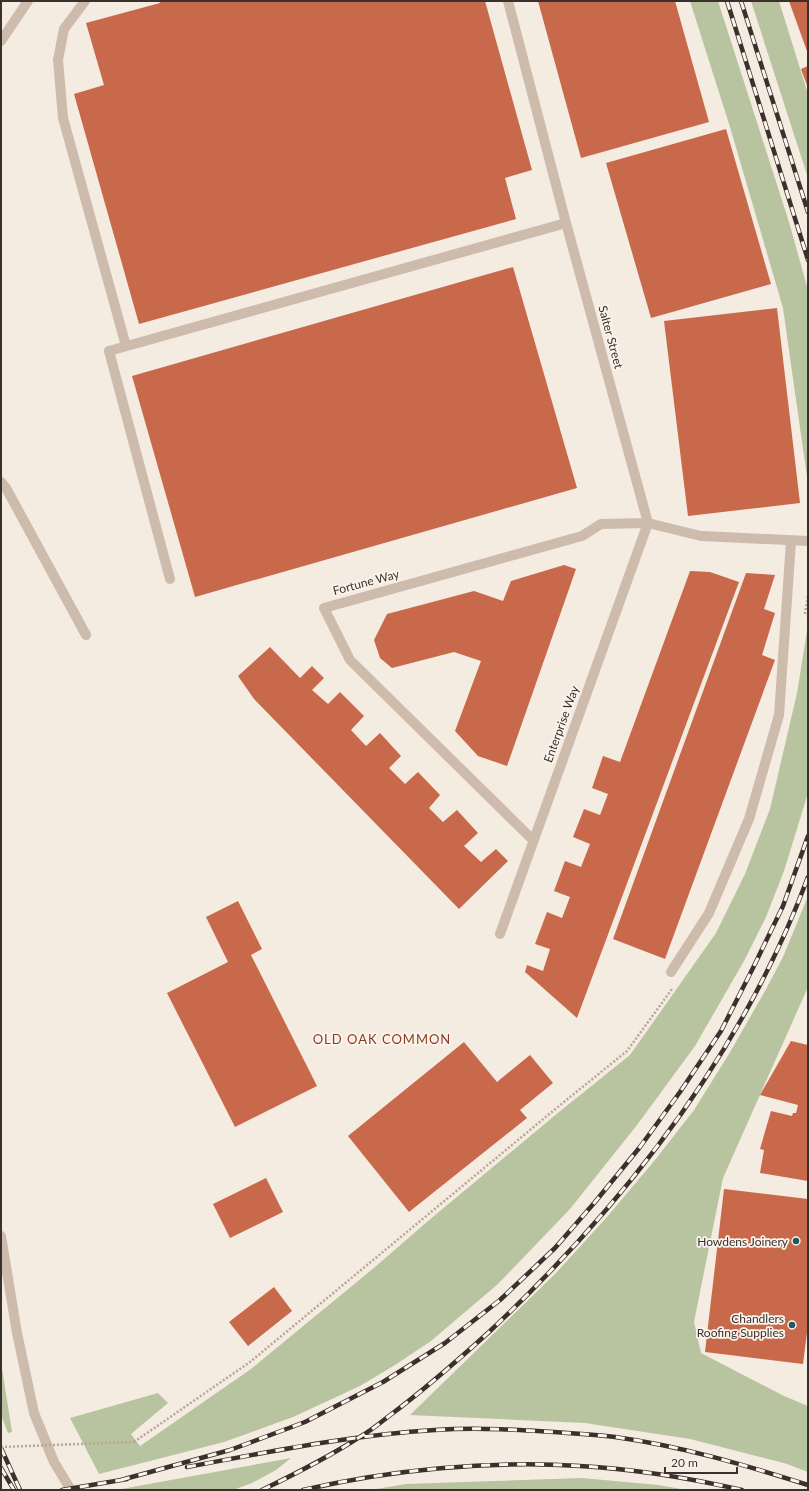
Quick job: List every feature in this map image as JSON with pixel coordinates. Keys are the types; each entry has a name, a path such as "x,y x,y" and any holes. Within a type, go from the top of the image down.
{"street":[{"path":"1,40 28,1"},
{"path":"85,1 64,29 58,60 60,96 63,118 126,346"},
{"name":"Salter Street","path":"508,1 566,223 648,523"},
{"path":"170,579 109,351 566,223"},
{"path":"1,482 6,488 86,635"},
{"path":"648,523 701,536 808,541"},
{"name":"Enterprise Way","path":"500,934 532,840 648,523"},
{"name":"Fortune Way","path":"532,840 350,660 324,608 582,536 601,524 648,523"},
{"path":"671,972 709,913 749,819 779,714 791,540"},
{"path":"1,1236 17,1333 34,1413 54,1462 72,1490"}],"path":[{"path":"804,620 808,596"},
{"path":"1,1446 134,1442 250,1362 553,1111 627,1052 676,983"}],"green space":[{"path":"690,1 718,1 789,222 808,290 808,484 783,308 730,127"},
{"path":"751,1 779,1 808,94 808,178"},
{"path":"808,625 808,793 784,871 766,917 744,961 695,1046 637,1125 570,1209 498,1284 431,1341 360,1386 293,1417 224,1442 99,1474 70,1418 158,1393 168,1403 131,1434 140,1446 251,1369 559,1112 630,1055 716,933 745,874 770,809 797,693"},
{"path":"808,896 808,987 723,1178 694,1322 701,1353 784,1396 808,1406 808,1472 784,1463 690,1439 585,1423 410,1415 556,1273 607,1217 655,1160 694,1110 729,1054 765,991 783,957"},
{"path":"1,1362 12,1432 8,1433 1,1415"},
{"path":"291,1458 276,1470 252,1483 233,1490 116,1490"},
{"path":"582,1478 658,1485 687,1490 370,1490 406,1484"}],"building":[{"path":"159,1 485,1 532,170 505,178 516,219 139,324 74,94 104,85 86,23 160,3"},
{"path":"538,1 675,1 709,122 581,158"},
{"path":"789,1 808,1 808,54"},
{"path":"808,66 808,88 801,69"},
{"path":"726,129 771,284 651,318 606,163"},
{"path":"513,267 577,488 195,597 132,376"},
{"path":"777,308 800,503 688,516 664,321"},
{"path":"564,565 576,569 507,766 478,756 455,731 481,661 454,652 392,668 380,658 374,640 387,614 474,591 503,601 511,581"},
{"path":"690,571 710,572 739,582 577,1018 525,972 527,965 543,971 550,949 535,944 547,912 562,918 570,897 554,891 565,861 581,867 590,844 573,837 584,809 600,815 608,794 592,788 603,756 620,762"},
{"path":"746,573 775,575 764,609 775,613 762,655 775,660 665,959 613,939"},
{"path":"270,647 300,678 312,666 324,678 312,690 328,704 340,692 364,716 351,730 366,746 380,733 401,756 389,768 405,784 418,772 440,795 429,808 443,822 457,810 478,833 464,846 481,862 496,849 508,861 459,909 254,699 238,676"},
{"path":"238,901 262,949 251,955 317,1086 235,1127 167,993 228,962 206,917"},
{"path":"791,1041 808,1045 808,1181 760,1173 764,1150 760,1149 771,1111 792,1116 793,1113 796,1113 798,1105 760,1095"},
{"path":"464,1042 497,1082 530,1055 553,1083 520,1110 527,1118 409,1212 348,1136"},
{"path":"266,1178 283,1212 230,1238 213,1204"},
{"path":"724,1189 808,1199 808,1325 803,1364 705,1352"},
{"path":"274,1287 292,1311 248,1346 229,1322"}],"railway":[{"path":"727,1 808,260"},
{"path":"741,1 808,212"},
{"path":"121,1480 230,1450 305,1422 383,1382 445,1343 500,1300 555,1248 595,1202 640,1147 680,1092 721,1031 783,906 808,836"},
{"path":"262,1490 299,1472 362,1436 415,1396 489,1332 539,1283 587,1232 632,1178 675,1122 714,1064 750,1004 781,942 808,877"},
{"path":"187,1467 279,1450 404,1432 452,1429 501,1429 597,1435 664,1445 761,1470 808,1485"},
{"path":"1,1448 20,1490"},
{"path":"303,1490 405,1472 440,1468 511,1464 546,1464 621,1469 682,1478 742,1490"},
{"path":"1,1468 14,1490"},
{"path":"62,1490 127,1479"}],"place":[{"name":"Howdens Joinery","path":"796,1241"},
{"name":"Chandlers Roofing Supplies","path":"792,1325"}],"district":[{"name":"OLD OAK COMMON","path":"382,1039"}]}
